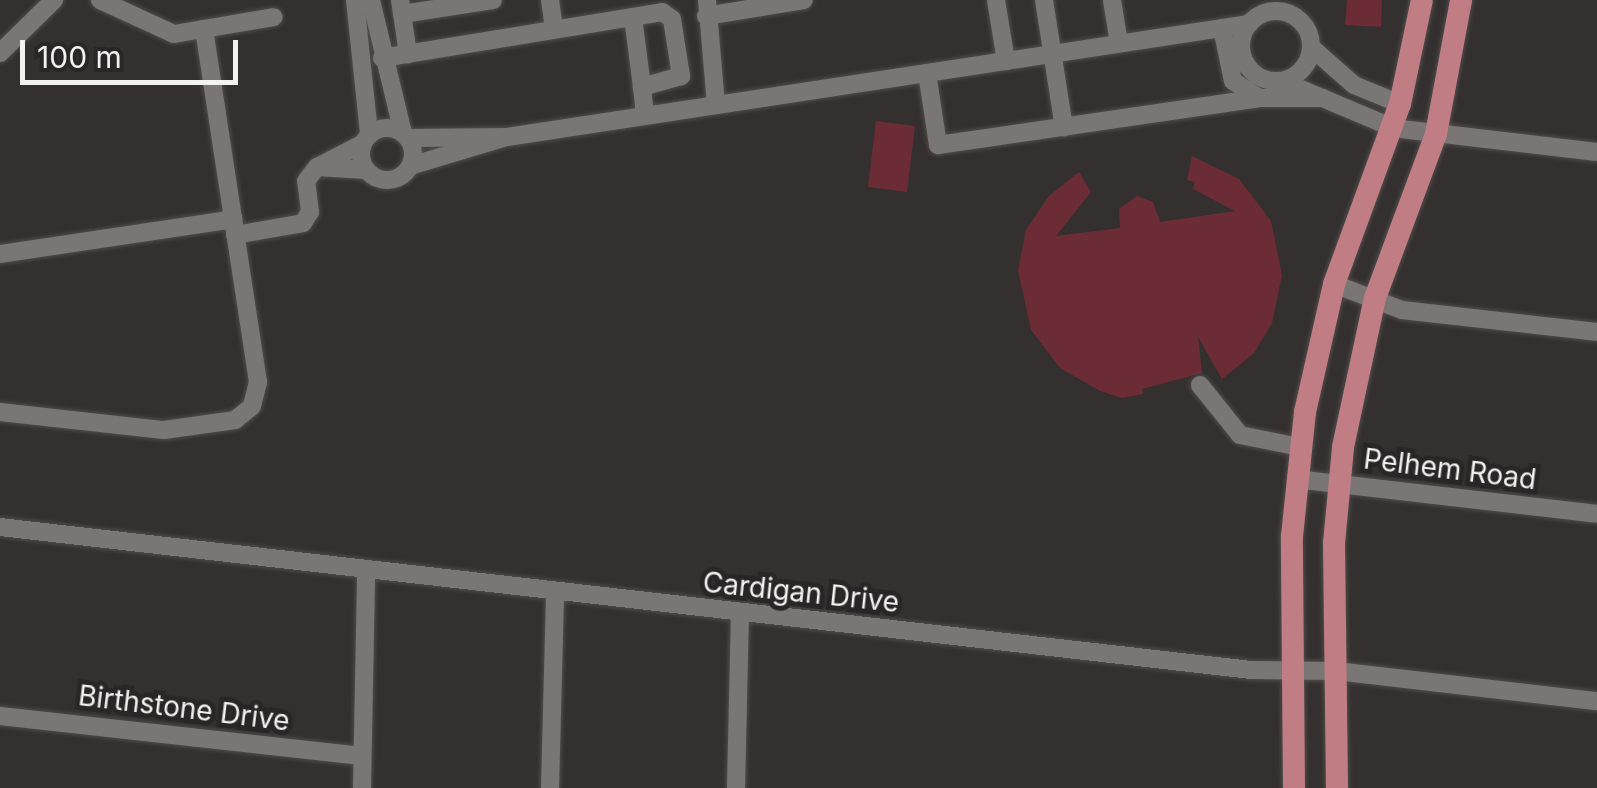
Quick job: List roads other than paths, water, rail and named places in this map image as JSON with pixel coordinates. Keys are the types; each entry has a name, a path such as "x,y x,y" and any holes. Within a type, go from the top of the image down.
{"main road":[{"path":"1294,788 1296,479 1300,446 1334,284 1393,128 1422,0"},
{"path":"1337,788 1339,484 1374,298 1436,134 1461,0"}],"street":[{"path":"0,53 54,0"},
{"path":"100,0 174,34 274,17"},
{"path":"355,0 366,170"},
{"path":"371,0 410,166"},
{"path":"408,54 401,7 493,0"},
{"path":"550,0 554,30"},
{"path":"716,105 706,8 804,0"},
{"path":"996,0 1006,61"},
{"path":"1044,0 1064,127"},
{"path":"1112,0 1119,44"},
{"path":"317,167 366,170 390,180 410,166 506,137 1222,28 1284,6 1306,26 1312,48 1354,85 1400,104"},
{"path":"382,58 662,12 672,19 682,76 642,87"},
{"path":"1257,13 1242,37 1243,60 1258,78 1282,82 1393,128 1597,152"},
{"path":"632,16 646,116"},
{"path":"1222,28 1233,81 1259,98"},
{"path":"0,412 164,430 246,415 258,382 204,29"},
{"path":"1282,82 1303,70 1312,48"},
{"path":"927,73 938,145 1259,98 1323,98"},
{"path":"0,254 303,222 310,212 306,181 317,167 383,128 405,136 506,137"},
{"path":"1334,284 1402,310 1597,332"},
{"path":"1200,385 1240,435 1300,446"},
{"name":"Pelhem Road","path":"1296,479 1597,514"},
{"name":"Cardigan Drive","path":"0,527 740,613 1293,671 1336,671 1597,701"},
{"path":"362,788 366,571"},
{"path":"550,788 548,673 555,592"},
{"path":"736,788 740,613"},
{"name":"Birthstone Drive","path":"0,716 362,756"}]}
